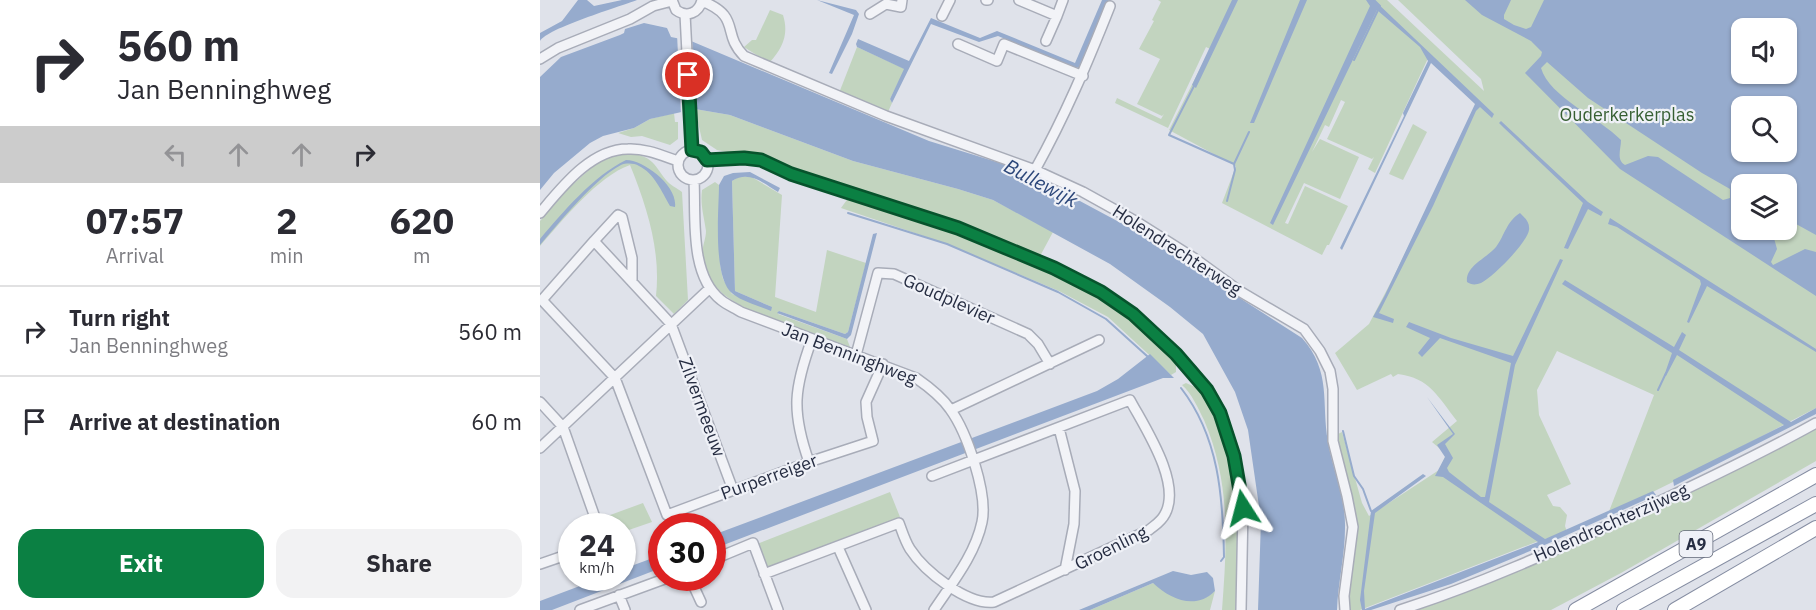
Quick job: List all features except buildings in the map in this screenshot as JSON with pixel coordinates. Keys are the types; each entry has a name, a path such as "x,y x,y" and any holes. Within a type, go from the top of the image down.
{"highway":[{"name":"A9","path":"1576,610 1816,475"},
{"name":"A9","path":"1624,610 1816,504"},
{"path":"1675,610 1816,528"}],"street":[{"path":"540,59 558,48 630,19 653,6 672,0 676,10 690,14 698,9 702,0"},
{"name":"Holendrechterweg","path":"702,0 717,7 725,14 737,48 747,57 886,116 1035,170 1083,192 1137,222 1194,258 1241,292 1292,321 1312,338 1330,371 1333,441 1353,527 1344,596 1345,610"},
{"path":"870,14 886,4 901,7 902,0"},
{"path":"942,16 950,0"},
{"path":"1019,0 1057,16"},
{"path":"1046,41 1063,0"},
{"path":"1035,170 1083,76 1110,6"},
{"path":"685,14 692,150"},
{"path":"958,44 997,61 1004,44 1083,76"},
{"path":"540,213 559,191 600,156 618,149 631,148 678,161"},
{"path":"686,151 701,152 707,160 705,173 694,180 681,174 679,170 678,161 686,151"},
{"path":"707,160 744,158 761,160 791,174 958,228 1068,274 1101,292 1133,314 1192,370 1220,413 1234,456 1243,508 1241,610"},
{"name":"Jan Benninghweg","path":"694,180 700,268 710,288 721,300 741,312 916,378 939,395 951,410 964,436 982,486 983,520 976,542 934,610"},
{"path":"615,378 542,300 618,215 622,217 632,258 632,282"},
{"path":"594,241 671,324"},
{"name":"Goudplevier","path":"856,355 878,273 894,274 1028,334 1038,344 1050,364"},
{"path":"540,448 710,288"},
{"name":"Zilvermeeuw","path":"671,324 733,490"},
{"path":"809,462 800,434 796,393 800,371 812,339"},
{"path":"951,410 1099,340"},
{"name":"Purperreiger","path":"615,378 667,515 809,462 873,441 866,402 883,364"},
{"name":"Groenling","path":"838,547 899,523 909,547 922,564 975,600 984,603 994,602 1149,530 1160,522 1167,512 1169,496 1161,458 1130,400 932,476"},
{"path":"540,402 563,427 593,513"},
{"name":"Holendrechterzijweg","path":"1400,610 1482,581 1597,531 1696,485 1816,423"},
{"path":"1059,428 1075,491 1074,524 1065,570"},
{"path":"726,554 753,543 778,610"},
{"path":"764,574 838,547 866,610"},
{"path":"540,564 558,558"},
{"path":"580,610 648,585"},
{"path":"696,591 701,602"},
{"path":"619,596 625,610"}],"green space":[{"path":"1158,0 1387,0 1484,91 1481,79 1398,0 1816,0 1816,408 1608,514 1654,395 1557,351 1537,390 1539,415 1571,484 1547,495 1553,506 1560,507 1567,515 1565,526 1567,532 1360,610 1350,610 1348,601 1354,536 1334,436 1342,432 1362,503 1369,516 1439,470 1445,453 1432,442 1457,421 1426,384 1409,376 1398,374 1393,377 1391,374 1357,390 1335,353 1369,324 1478,103 1429,56 1375,173 1368,169 1374,157 1372,159 1327,139 1345,102 1341,100 1329,127 1325,125 1312,152 1320,139 1359,157 1340,199 1304,183 1285,223 1288,224 1305,186 1348,206 1322,255 1222,203 1236,166 1169,130 1210,49 1206,47 1168,128 1115,103 1117,98 1161,119 1164,114 1162,116 1137,104 1160,59 1139,49 1154,21 1152,20 1161,2"},
{"path":"770,10 783,15 785,35 778,52 769,63 744,47 752,40 756,40"},
{"path":"857,47 905,69 890,99 892,103 887,114 839,93"},
{"path":"695,109 730,115 853,161 993,200 1053,232 1039,258 940,217 813,176 739,154 717,150 702,140"},
{"path":"674,113 675,122 678,122 678,139 670,145 642,136 631,137 618,133 634,128 650,119"},
{"path":"1413,124 1427,132 1403,180 1389,174"},
{"path":"626,153 647,158 668,182 682,192 688,300 674,314 656,296 656,262 651,229 630,165 593,189 540,246 540,221 569,188 601,159"},
{"path":"750,176 782,195 775,297 816,312 827,250 866,263 848,332 845,334 779,311 778,314 847,339 850,347 781,323 745,307 719,290 711,279 703,254 706,231 702,190 715,182 719,185 720,265 723,279 732,294 772,307 735,291 732,181 738,177"},
{"path":"849,197 955,231 1060,275 1130,316 1176,361 1176,372 1171,375 1108,317 1059,291 947,244 841,208"},
{"path":"1186,383 1202,390 1211,405 1223,431 1229,457 1237,508 1237,610 1222,610 1226,537 1223,490 1213,444 1197,406 1182,385"},
{"path":"1816,425 1816,461 1621,573 1551,610 1406,610 1509,572"},
{"path":"890,492 900,517 765,568 757,544"},
{"path":"643,503 648,514 648,523 636,528 636,513 616,513"},
{"path":"1153,583 1184,599 1199,600 1215,591 1210,610 1090,610"}],"water":[{"path":"578,0 587,0 594,6 622,0 637,0 569,24 540,41 540,33 562,21"},
{"path":"817,0 856,10 859,14 852,34 832,74 829,73 854,15"},
{"path":"1102,0 1109,0 1080,67 1076,68 998,36 979,42 931,24 892,103 890,99 904,69 857,47 856,44 858,39 909,61 931,18 980,38 997,31 1075,63"},
{"path":"1232,0 1238,0 1196,88 1192,85"},
{"path":"1300,0 1307,0 1254,123 1250,123"},
{"path":"1366,0 1374,0 1494,114 1492,118 1480,107 1476,111 1433,206 1379,313 1394,319 1393,323 1373,317 1475,104 1431,63 1342,250 1340,248 1428,61 1420,47 1377,10 1273,225 1270,223 1370,6"},
{"name":"Ouderkerkerplas","path":"1465,0 1511,0 1504,19 1526,29 1531,27 1544,0 1816,0 1816,235 1797,225 1797,174 1731,174 1731,240 1774,240 1777,249 1771,262 1773,265 1805,249 1816,252 1816,296 1620,169 1525,73 1542,52 1531,41 1482,15","holes":["1547,62 1588,98 1730,189 1730,198 1723,200 1658,157 1648,156 1625,165 1622,163 1621,140 1554,88 1546,79 1541,68"]},
{"name":"Bullewijk","path":"644,23 667,28 671,37 691,41 929,141 1000,163 1037,178 1134,230 1302,338 1318,363 1322,375 1328,442 1345,517 1337,610 1258,610 1261,520 1248,430 1235,392 1203,334 1110,264 993,200 853,161 730,115 695,109 650,119 634,128 603,136 590,143 554,173 540,190 540,77 561,57 620,35 625,29"},
{"path":"1501,121 1588,202 1603,212 1601,216 1588,209 1568,249 1564,248 1583,203 1499,123"},
{"path":"626,160 642,164 666,183 674,199 675,207 670,206 649,173 635,164 623,164 589,190 540,245 540,239 579,195 602,175"},
{"path":"750,172 780,188 778,192 750,177 732,181 735,291 772,307 771,311 733,294 726,286 719,259 719,185 724,176"},
{"path":"1520,213 1529,225 1527,236 1522,243 1509,259 1486,280 1475,284 1467,282 1469,271 1496,247 1509,225"},
{"path":"1610,218 1816,349 1816,352 1707,286 1689,323 1687,322 1701,284 1700,280 1617,227 1608,224"},
{"path":"877,233 851,335 847,339 777,313 779,311 845,334 848,332 873,234"},
{"path":"1560,259 1563,260 1515,365 1489,502 1545,539 1653,491 1656,495 1451,584 1371,610 1362,610 1360,600 1371,511 1423,474 1426,476 1375,513 1364,591 1365,609 1538,542 1443,477 1435,476 1445,457 1437,445 1453,434 1427,397 1455,434 1445,444 1453,458 1447,468 1449,472 1481,497 1485,497 1511,363 1440,338 1422,357 1418,353 1430,338 1406,327 1409,322 1451,338 1513,356"},
{"path":"1565,280 1674,347 1682,332 1686,335 1679,350 1791,422 1816,408 1816,414 1674,486 1673,480 1784,425 1677,355 1664,376 1672,353 1562,284"},
{"path":"1150,354 1174,378 1163,378 726,544 726,530 1097,391 1118,379"},
{"path":"648,560 648,573 636,578 636,564"},
{"path":"1173,571 1191,575 1207,572 1213,578 1215,591 1200,600 1184,600 1168,594 1153,583 1090,610 1079,610"},
{"path":"567,591 601,591 552,610 540,610 540,601"}],"pier":[{"path":"677,34 692,38 696,112 681,115"}],"waterway":[{"path":"1354,60 1380,6 1374,0"},
{"path":"1195,84 1169,135 1234,164"},
{"path":"1227,201 1235,170 1234,164 1249,132"},
{"path":"848,213 947,244 1058,292 1106,319 1147,356"},
{"path":"1658,390 1666,373"},
{"path":"1181,388 1204,427 1216,468 1222,512 1224,557 1221,561"},
{"path":"1343,431 1354,476 1363,489 1371,511"}],"route":[{"path":"688,75 692,150 701,152 707,160 744,158 761,160 791,174 958,228 1068,274 1101,292 1133,314 1192,370 1207,390 1220,413 1234,456 1243,508"}]}
